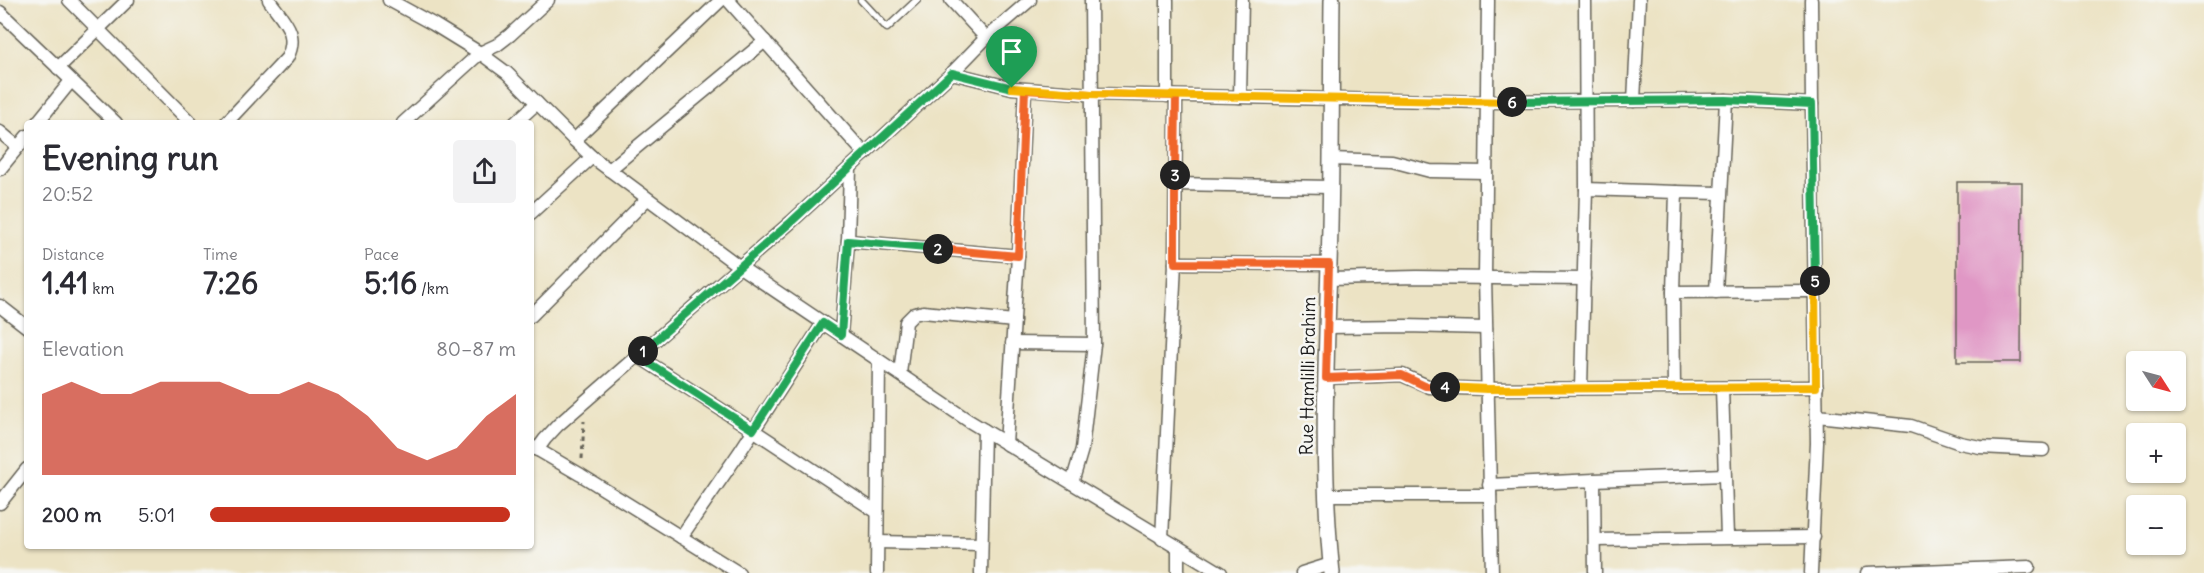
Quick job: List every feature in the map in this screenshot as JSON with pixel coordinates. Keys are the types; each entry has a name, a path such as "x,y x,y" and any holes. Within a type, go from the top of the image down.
{"street":[{"path":"69,0 188,120"},
{"path":"58,68 128,0"},
{"path":"229,120 287,58 293,47 294,40 289,28 269,0"},
{"path":"389,0 405,4 507,73 592,157 740,267 1006,444 1221,573"},
{"path":"406,120 480,53 497,45 510,35 548,0"},
{"path":"574,140 721,0"},
{"path":"728,0 864,154"},
{"path":"951,0 986,38"},
{"path":"739,573 534,448 850,168 952,73 986,38 1030,0"},
{"path":"1072,483 1082,449 1094,344 1091,0"},
{"path":"1162,539 1175,263 1175,184 1167,0"},
{"path":"1240,97 1242,0"},
{"name":"Rue Hamlilli Brahim","path":"1331,569 1327,495 1326,378 1332,0"},
{"path":"1488,0 1485,278 1492,573"},
{"path":"1581,388 1586,189 1585,0"},
{"path":"1634,101 1639,0"},
{"path":"1811,0 1817,416 1811,573"},
{"path":"0,12 113,120"},
{"path":"609,170 765,41"},
{"path":"952,73 1025,90 1091,94 1487,102 1726,100 1812,104"},
{"path":"39,120 71,81"},
{"path":"1006,444 1018,256 1025,90"},
{"path":"1716,292 1726,100"},
{"path":"518,120 537,103"},
{"path":"0,132 18,147"},
{"path":"0,170 24,140"},
{"path":"534,210 592,157"},
{"path":"1330,159 1392,161 1437,172 1486,172"},
{"path":"841,335 848,241 850,168"},
{"path":"1175,184 1330,187"},
{"path":"1586,189 1720,194"},
{"path":"1674,388 1673,292 1676,192"},
{"path":"534,313 647,199"},
{"path":"848,241 1018,256"},
{"path":"1175,263 1417,277 1584,279"},
{"path":"1673,292 1815,291"},
{"path":"0,306 24,325"},
{"path":"900,374 906,322 914,315 923,312 1014,321"},
{"path":"681,537 823,323"},
{"path":"1328,327 1486,328"},
{"path":"1012,343 1094,344"},
{"path":"638,356 877,512"},
{"path":"877,573 879,361"},
{"path":"1326,378 1402,375 1430,387 1487,389 1816,387"},
{"path":"1722,388 1727,537"},
{"path":"1817,416 1911,426 1960,443 1980,447 2043,450"},
{"path":"981,573 984,430"},
{"path":"0,503 24,473"},
{"path":"1327,495 1490,490 1594,480 1724,475"},
{"path":"1594,480 1595,573"},
{"path":"1595,540 1814,537"},
{"path":"877,542 981,544"},
{"path":"1178,547 1178,573"},
{"path":"1868,573 2029,567"},
{"path":"1302,573 1331,569"}],"lane":[{"path":"861,0 887,28 917,0"}],"path":[{"path":"581,475 585,401"}],"building":[{"path":"1957,182 2022,182 2021,362 1957,362"}],"route":[{"path":"1012,88 952,73 791,222 638,356 753,430 823,323 841,335 848,241 1018,256 1025,90 1091,94 1176,96 1175,263 1329,264 1326,378 1402,375 1430,387 1487,389 1816,387 1812,104 1788,101 1726,100 1487,102 1331,99 1091,94 1012,88"}]}
